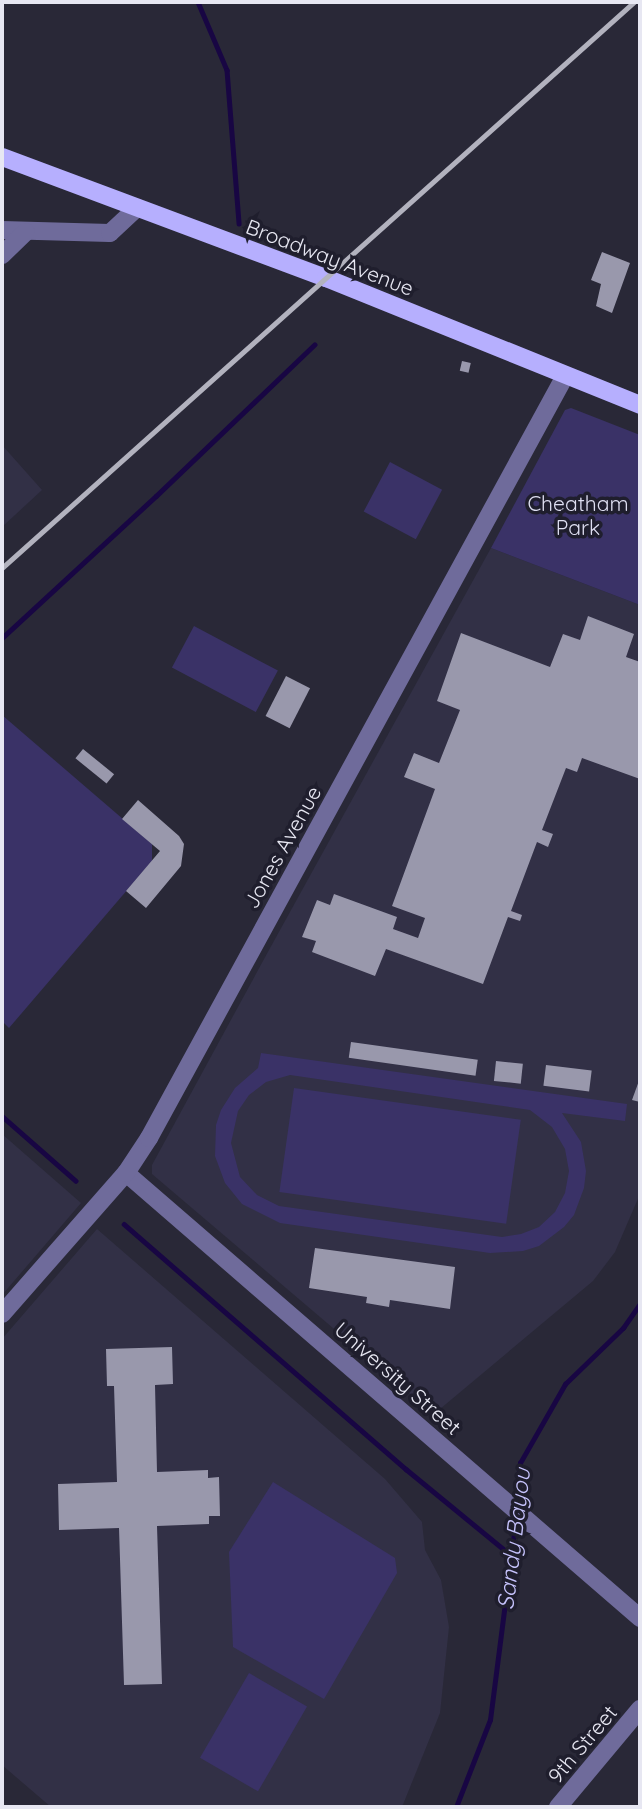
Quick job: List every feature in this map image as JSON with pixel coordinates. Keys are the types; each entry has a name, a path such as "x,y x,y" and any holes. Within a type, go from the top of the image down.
{"main road":[{"name":"Broadway Avenue","path":"2,157 326,278 640,405"}],"street":[{"path":"2,230 110,233 137,208"},
{"path":"2,255 26,232"},
{"name":"Jones Avenue","path":"2,1314 126,1173 173,1094 565,376"},
{"name":"University Street","path":"126,1173 640,1618"},
{"name":"9th Street","path":"564,1805 640,1709"}],"shaded area":[{"path":"2,445 42,490 2,527"},
{"path":"491,548 640,605 640,1194 615,1252 593,1281 434,1414 152,1174 152,1165"},
{"path":"2,1134 81,1203 2,1295"},
{"path":"97,1229 385,1479 422,1522 425,1550 441,1580 449,1627 440,1713 402,1807 51,1807 2,1765 2,1339"}],"green space":[{"name":"Cheatham Park","path":"571,408 640,435 640,605 491,548 565,410"},
{"path":"390,462 442,490 416,539 364,511"},
{"path":"194,626 278,671 256,712 172,667"},
{"path":"2,715 152,844 152,861 9,1028 2,1021"},
{"path":"261,1053 627,1104 625,1121 562,1113 581,1142 586,1171 584,1188 574,1215 564,1227 539,1246 523,1251 490,1253 280,1223 242,1204 225,1183 215,1156 216,1125 221,1110 235,1088 258,1068","holes":["290,1075 530,1110 552,1127 565,1149 569,1171 565,1193 555,1212 539,1227 502,1237 279,1206 257,1195 240,1177 231,1143 238,1111 249,1095 266,1082"]},
{"path":"294,1088 521,1120 506,1224 279,1192"},
{"path":"273,1482 395,1558 397,1573 324,1699 233,1647 229,1552"},
{"path":"249,1673 307,1706 258,1791 200,1758"}],"building":[{"path":"602,252 630,263 612,313 596,306 601,284 591,280"},
{"path":"462,361 471,363 469,373 460,371"},
{"path":"588,616 634,634 626,657 640,662 640,779 582,758 577,772 566,768 542,830 553,834 548,847 537,842 511,911 522,915 520,921 508,917 483,984 386,949 375,976 312,952 316,941 302,937 317,900 330,905 334,894 397,917 393,929 418,938 425,918 392,906 435,789 404,777 414,753 439,763 460,710 437,701 461,633 550,667 563,634 580,640"},
{"path":"286,676 310,688 290,728 266,716"},
{"path":"83,749 114,774 107,783 75,758"},
{"path":"138,800 179,836 184,844 181,866 146,908 126,891 160,851 122,819"},
{"path":"351,1042 478,1060 476,1076 349,1058"},
{"path":"496,1061 523,1064 521,1084 494,1081"},
{"path":"546,1065 592,1071 589,1091 543,1086"},
{"path":"640,1078 640,1102 632,1100"},
{"path":"315,1248 455,1267 450,1309 390,1300 389,1307 366,1303 367,1297 309,1288"},
{"path":"172,1347 173,1384 155,1385 157,1472 208,1470 208,1478 219,1477 220,1516 209,1516 209,1524 157,1526 162,1684 124,1685 119,1528 59,1530 58,1484 117,1482 114,1386 107,1386 106,1349"}],"waterway":[{"path":"198,2 227,70 239,224"},
{"path":"2,638 314,345"},
{"path":"2,1116 76,1181"},
{"path":"124,1224 406,1469 512,1556"},
{"name":"Sandy Bayou","path":"517,1506 520,1463 565,1384 623,1328 640,1304"},
{"name":"Sandy Bayou","path":"456,1807 490,1720 516,1518"}],"railway":[{"path":"2,568 634,2"}]}
